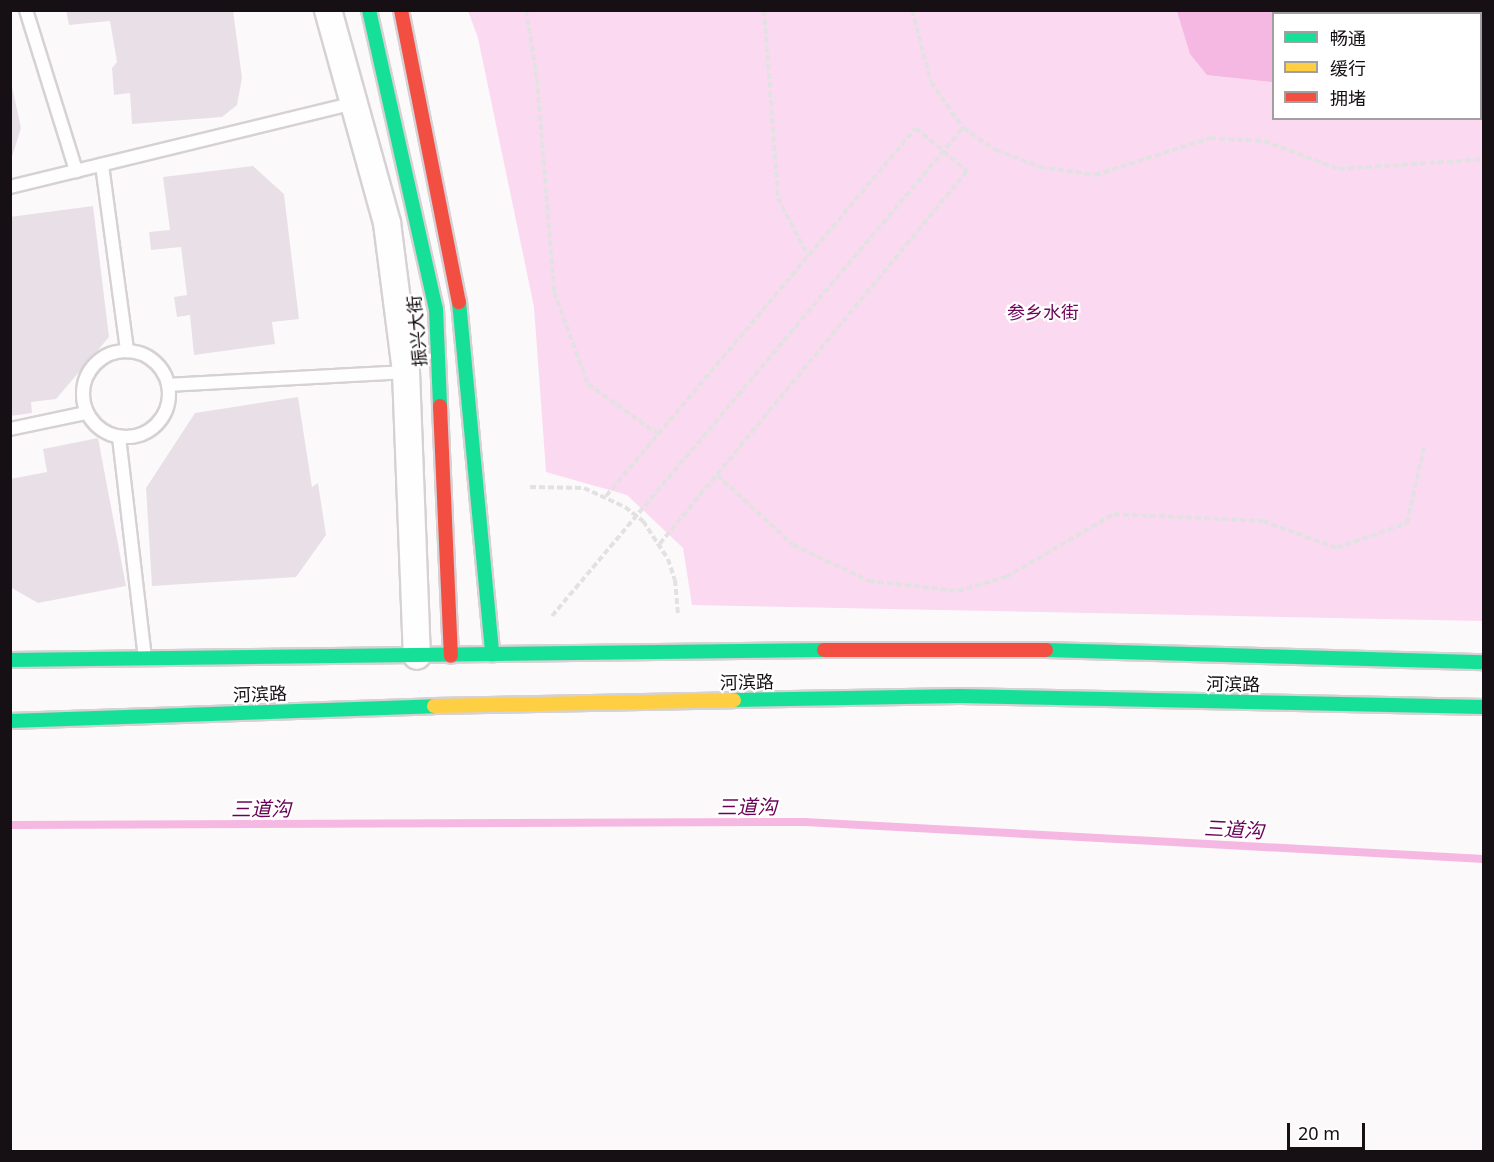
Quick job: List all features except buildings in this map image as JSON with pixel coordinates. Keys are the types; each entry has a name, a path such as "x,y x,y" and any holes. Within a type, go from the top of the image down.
{"street":[{"path":"328,10 387,223 406,372 417,656"},
{"name":"振兴大街","path":"369,10 436,309 451,656"},
{"path":"401,10 461,312 492,654"},
{"name":"河滨路","path":"10,660 961,648 1484,662"},
{"name":"河滨路","path":"10,721 469,705 960,696 1484,707"}],"lane":[{"path":"26,10 76,171"},
{"path":"10,187 355,103"},
{"path":"102,165 127,351"},
{"path":"127,351 156,363 168,385 168,406 160,420 135,437 119,437 94,424 86,412 83,385 89,372 105,357 127,351"},
{"path":"168,385 406,372"},
{"path":"10,429 86,412"},
{"path":"119,437 145,659"}],"path":[{"path":"526,10 537,79 554,292 588,384 658,434"},
{"path":"764,10 778,198 808,256"},
{"path":"912,10 931,82 963,128 996,150 1040,167 1095,175 1210,138 1264,141 1339,169 1484,159"},
{"path":"606,496 916,128 967,171 660,544"},
{"path":"552,616 963,128"},
{"path":"717,475 793,545 869,581 958,591 1006,577 1114,514 1263,521 1337,548 1407,523 1424,447"},
{"path":"530,488 562,485 606,496 636,516 660,544 675,580 678,613"}],"green space":[{"name":"参乡水街","path":"468,11 1483,11 1483,621 692,605 683,548 627,495 546,472 534,307 478,38"}],"shaded area":[{"path":"1411,10 1413,12 1272,12 1272,82 1207,75 1190,54 1177,11"}],"waterway":[{"name":"三道沟","path":"10,825 805,822 1484,859"}],"traffic: fast":[{"path":"369,10 436,309 440,406"},
{"path":"459,302 492,654"},
{"path":"10,660 824,650"},
{"path":"1046,650 1484,662"},
{"path":"734,700 960,696 1484,707"},
{"path":"10,721 434,706"}],"traffic: slow":[{"path":"434,706 734,700"}],"traffic: jam":[{"path":"401,10 459,302"},
{"path":"440,406 451,656"},
{"path":"824,650 1046,650"}]}
